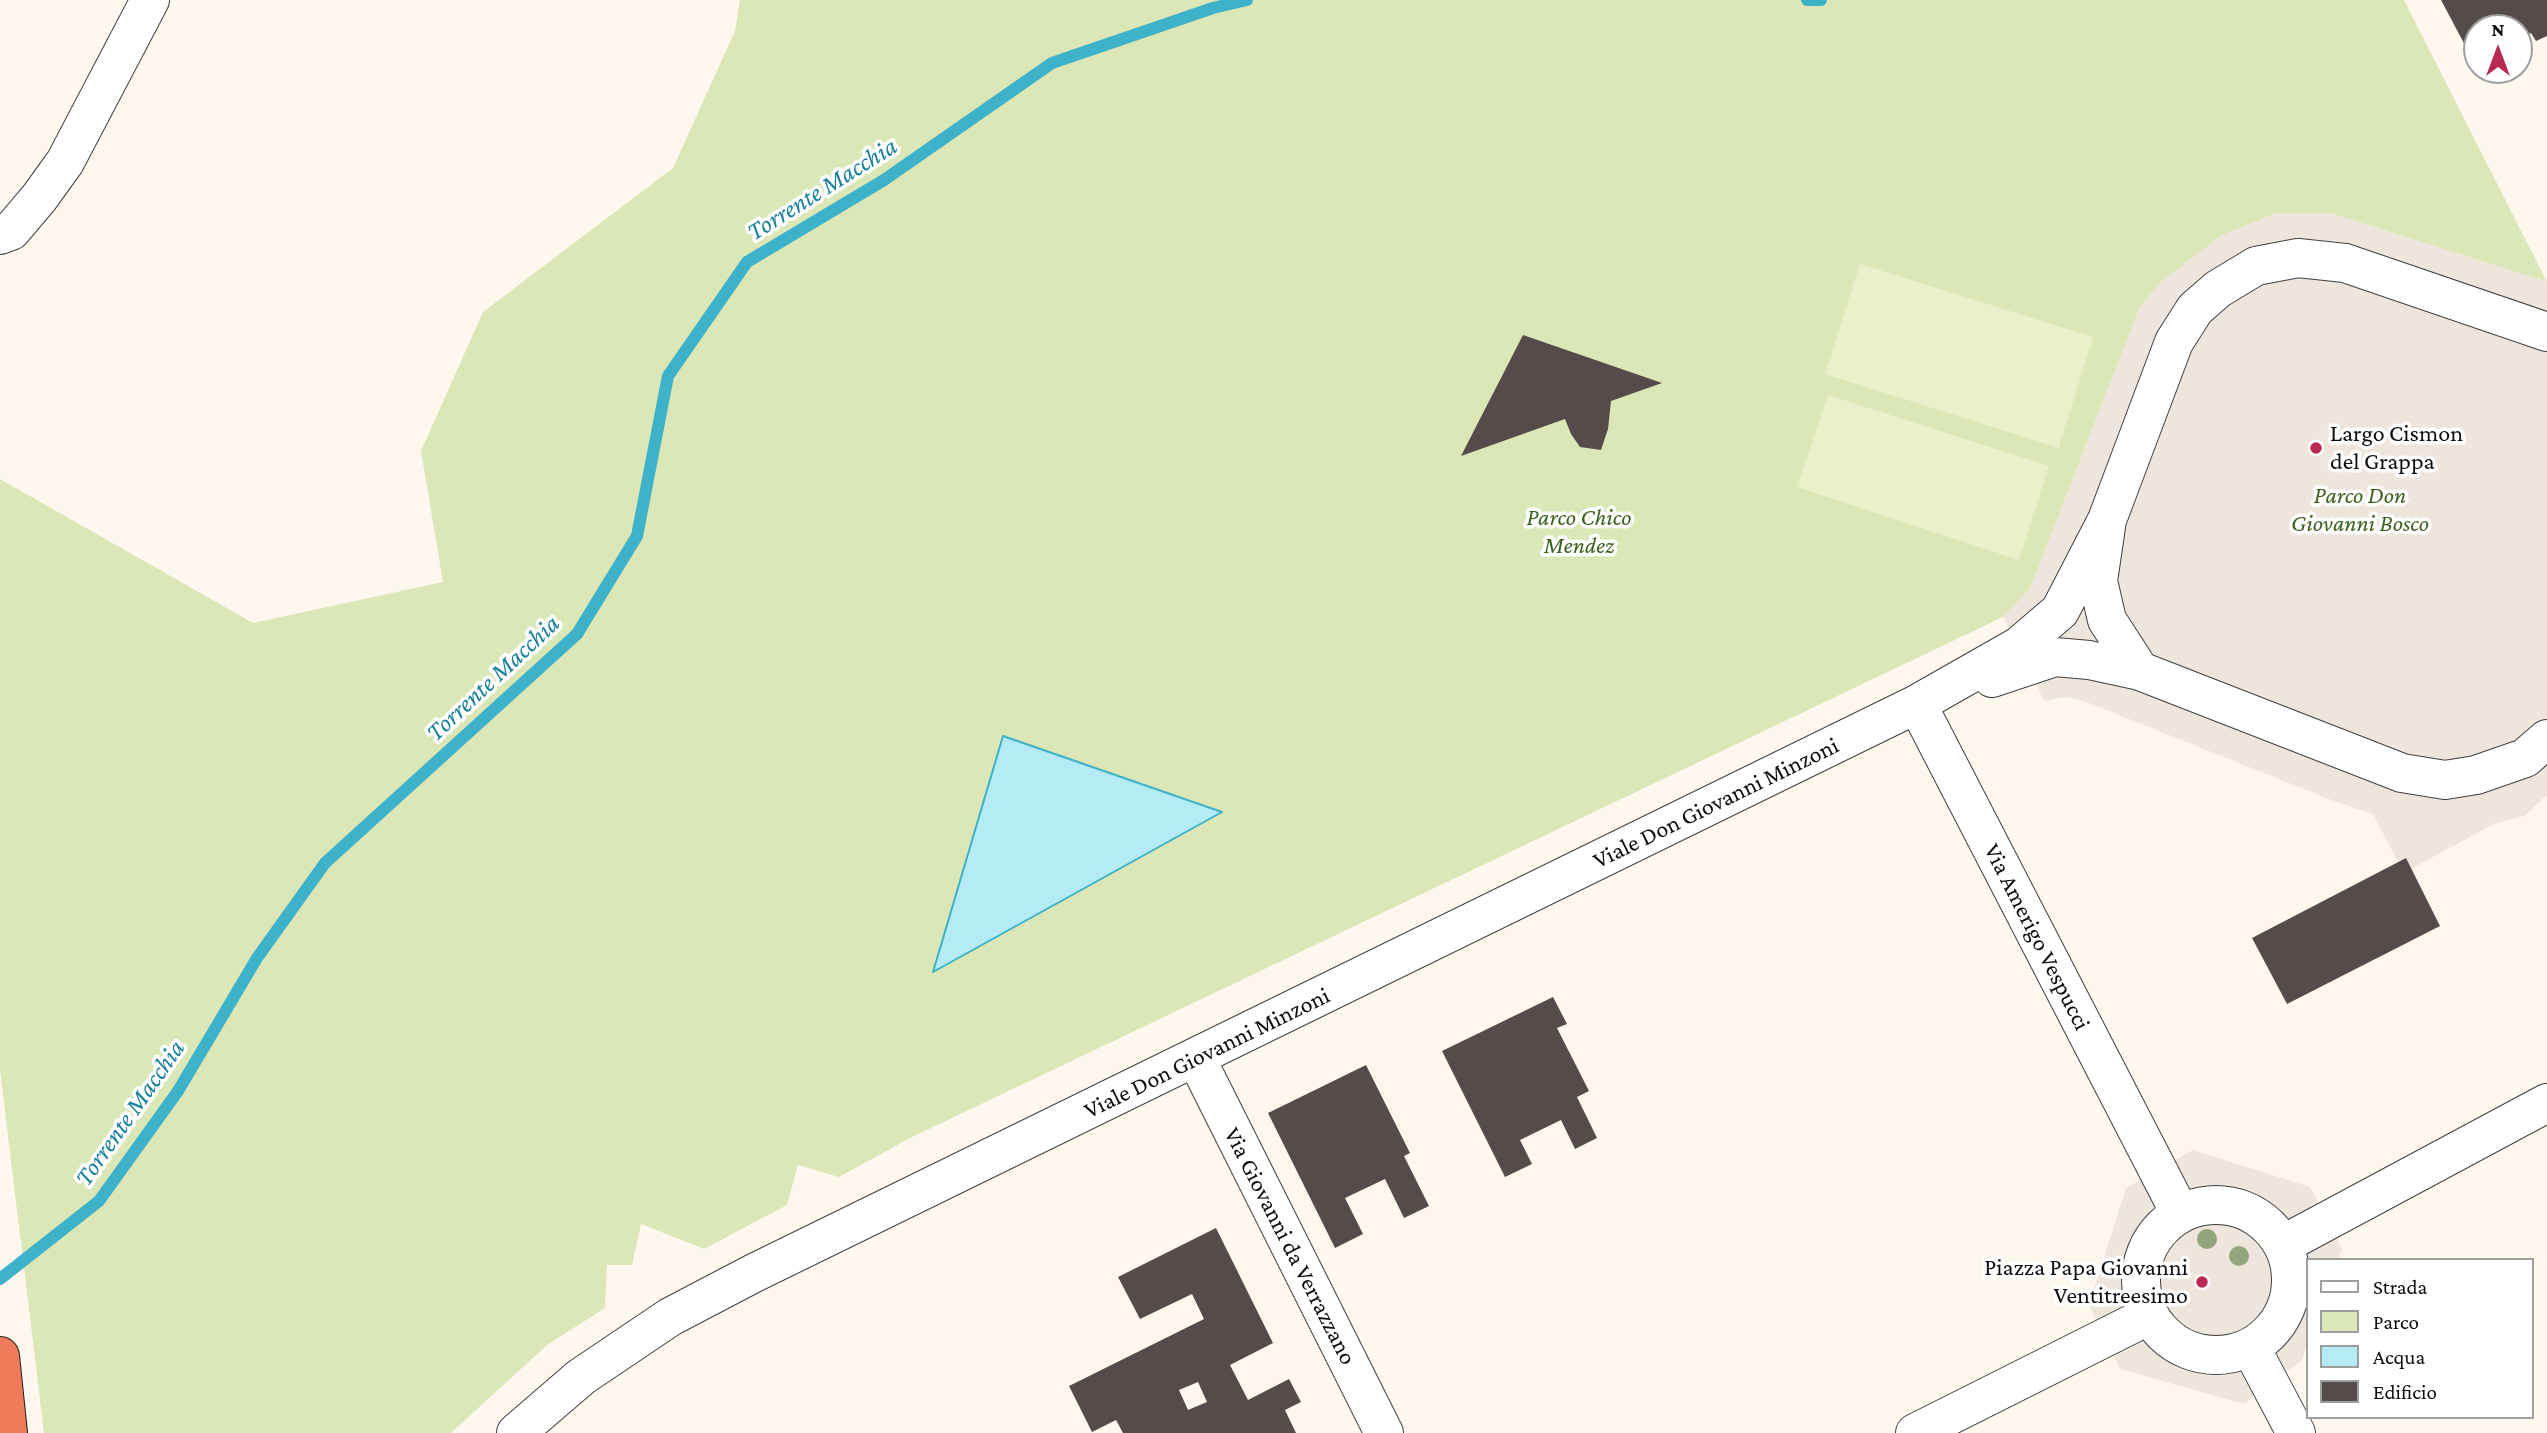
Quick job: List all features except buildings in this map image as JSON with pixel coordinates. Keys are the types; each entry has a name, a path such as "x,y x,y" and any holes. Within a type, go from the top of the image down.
{"highway":[{"path":"0,1356 8,1433"}],"street":[{"path":"0,236 10,231 18,222 65,162 150,0"},
{"path":"1917,704 2019,646 2060,611 2107,520 2174,342 2195,309 2218,289 2256,266 2298,258 2345,263 2547,332"},
{"path":"2107,520 2098,581 2107,620 2140,671"},
{"path":"1917,704 2055,657 2089,660 2140,671 2402,774 2445,780 2476,775 2525,758 2547,739"},
{"name":"Viale Don Giovanni Minzoni","path":"516,1433 581,1377 670,1317 766,1267 1917,704"},
{"name":"Via Amerigo Vespucci","path":"1917,704 2179,1213"},
{"name":"Via Giovanni da Verrazzano","path":"1196,1058 1384,1433"},
{"path":"2284,1244 2547,1103"},
{"path":"2218,1204 2244,1211 2256,1215 2284,1244 2292,1283 2280,1321 2251,1348 2212,1356 2174,1344 2148,1316 2139,1277 2151,1240 2179,1213 2218,1204"},
{"path":"1915,1433 2148,1316"},
{"path":"2251,1348 2296,1433"}],"green space":[{"name":"Parco Chico Mendez","path":"740,0 2404,0 2547,282 2330,213 2163,280 2140,307 2030,589 2003,617 910,1138 839,1177 798,1165 787,1205 704,1249 641,1224 632,1265 607,1265 605,1308 547,1345 451,1433 44,1433 0,1070 0,479 253,623 443,582 421,451 483,312 673,168 735,31"},
{"path":"1860,264 2093,337 2059,448 1825,374"},
{"path":"1828,395 2049,466 2019,560 1797,487"}],"shaded area":[{"name":"Largo Cismon del Grappa","path":"2276,213 2330,213 2547,282 2547,795 2524,816 2494,824 2411,869 2398,862 2373,814 2089,703 2067,697 2044,701 2003,617 2030,589 2140,307 2163,280 2222,235"},
{"name":"Piazza Papa Giovanni Ventitreesimo","path":"2193,1150 2310,1187 2342,1249 2339,1258 2306,1258 2306,1347 2302,1360 2244,1404 2120,1369 2089,1305 2126,1188"}],"water":[{"path":"1003,736 1222,812 933,972"}],"waterway":[{"name":"Torrente Macchia","path":"0,1279 99,1201 178,1091 257,958 325,863 577,634 637,536 668,376 747,262 884,180 1052,63 1213,8 1247,0"},
{"name":"Torrente Macchia","path":"1807,0 1821,0"}],"place":[{"name":"Largo Cismon del Grappa","path":"2316,448"},
{"name":"Piazza Papa Giovanni Ventitreesimo","path":"2202,1282"}],"park label":[{"name":"Parco Don Giovanni Bosco","path":"2360,510"}]}
